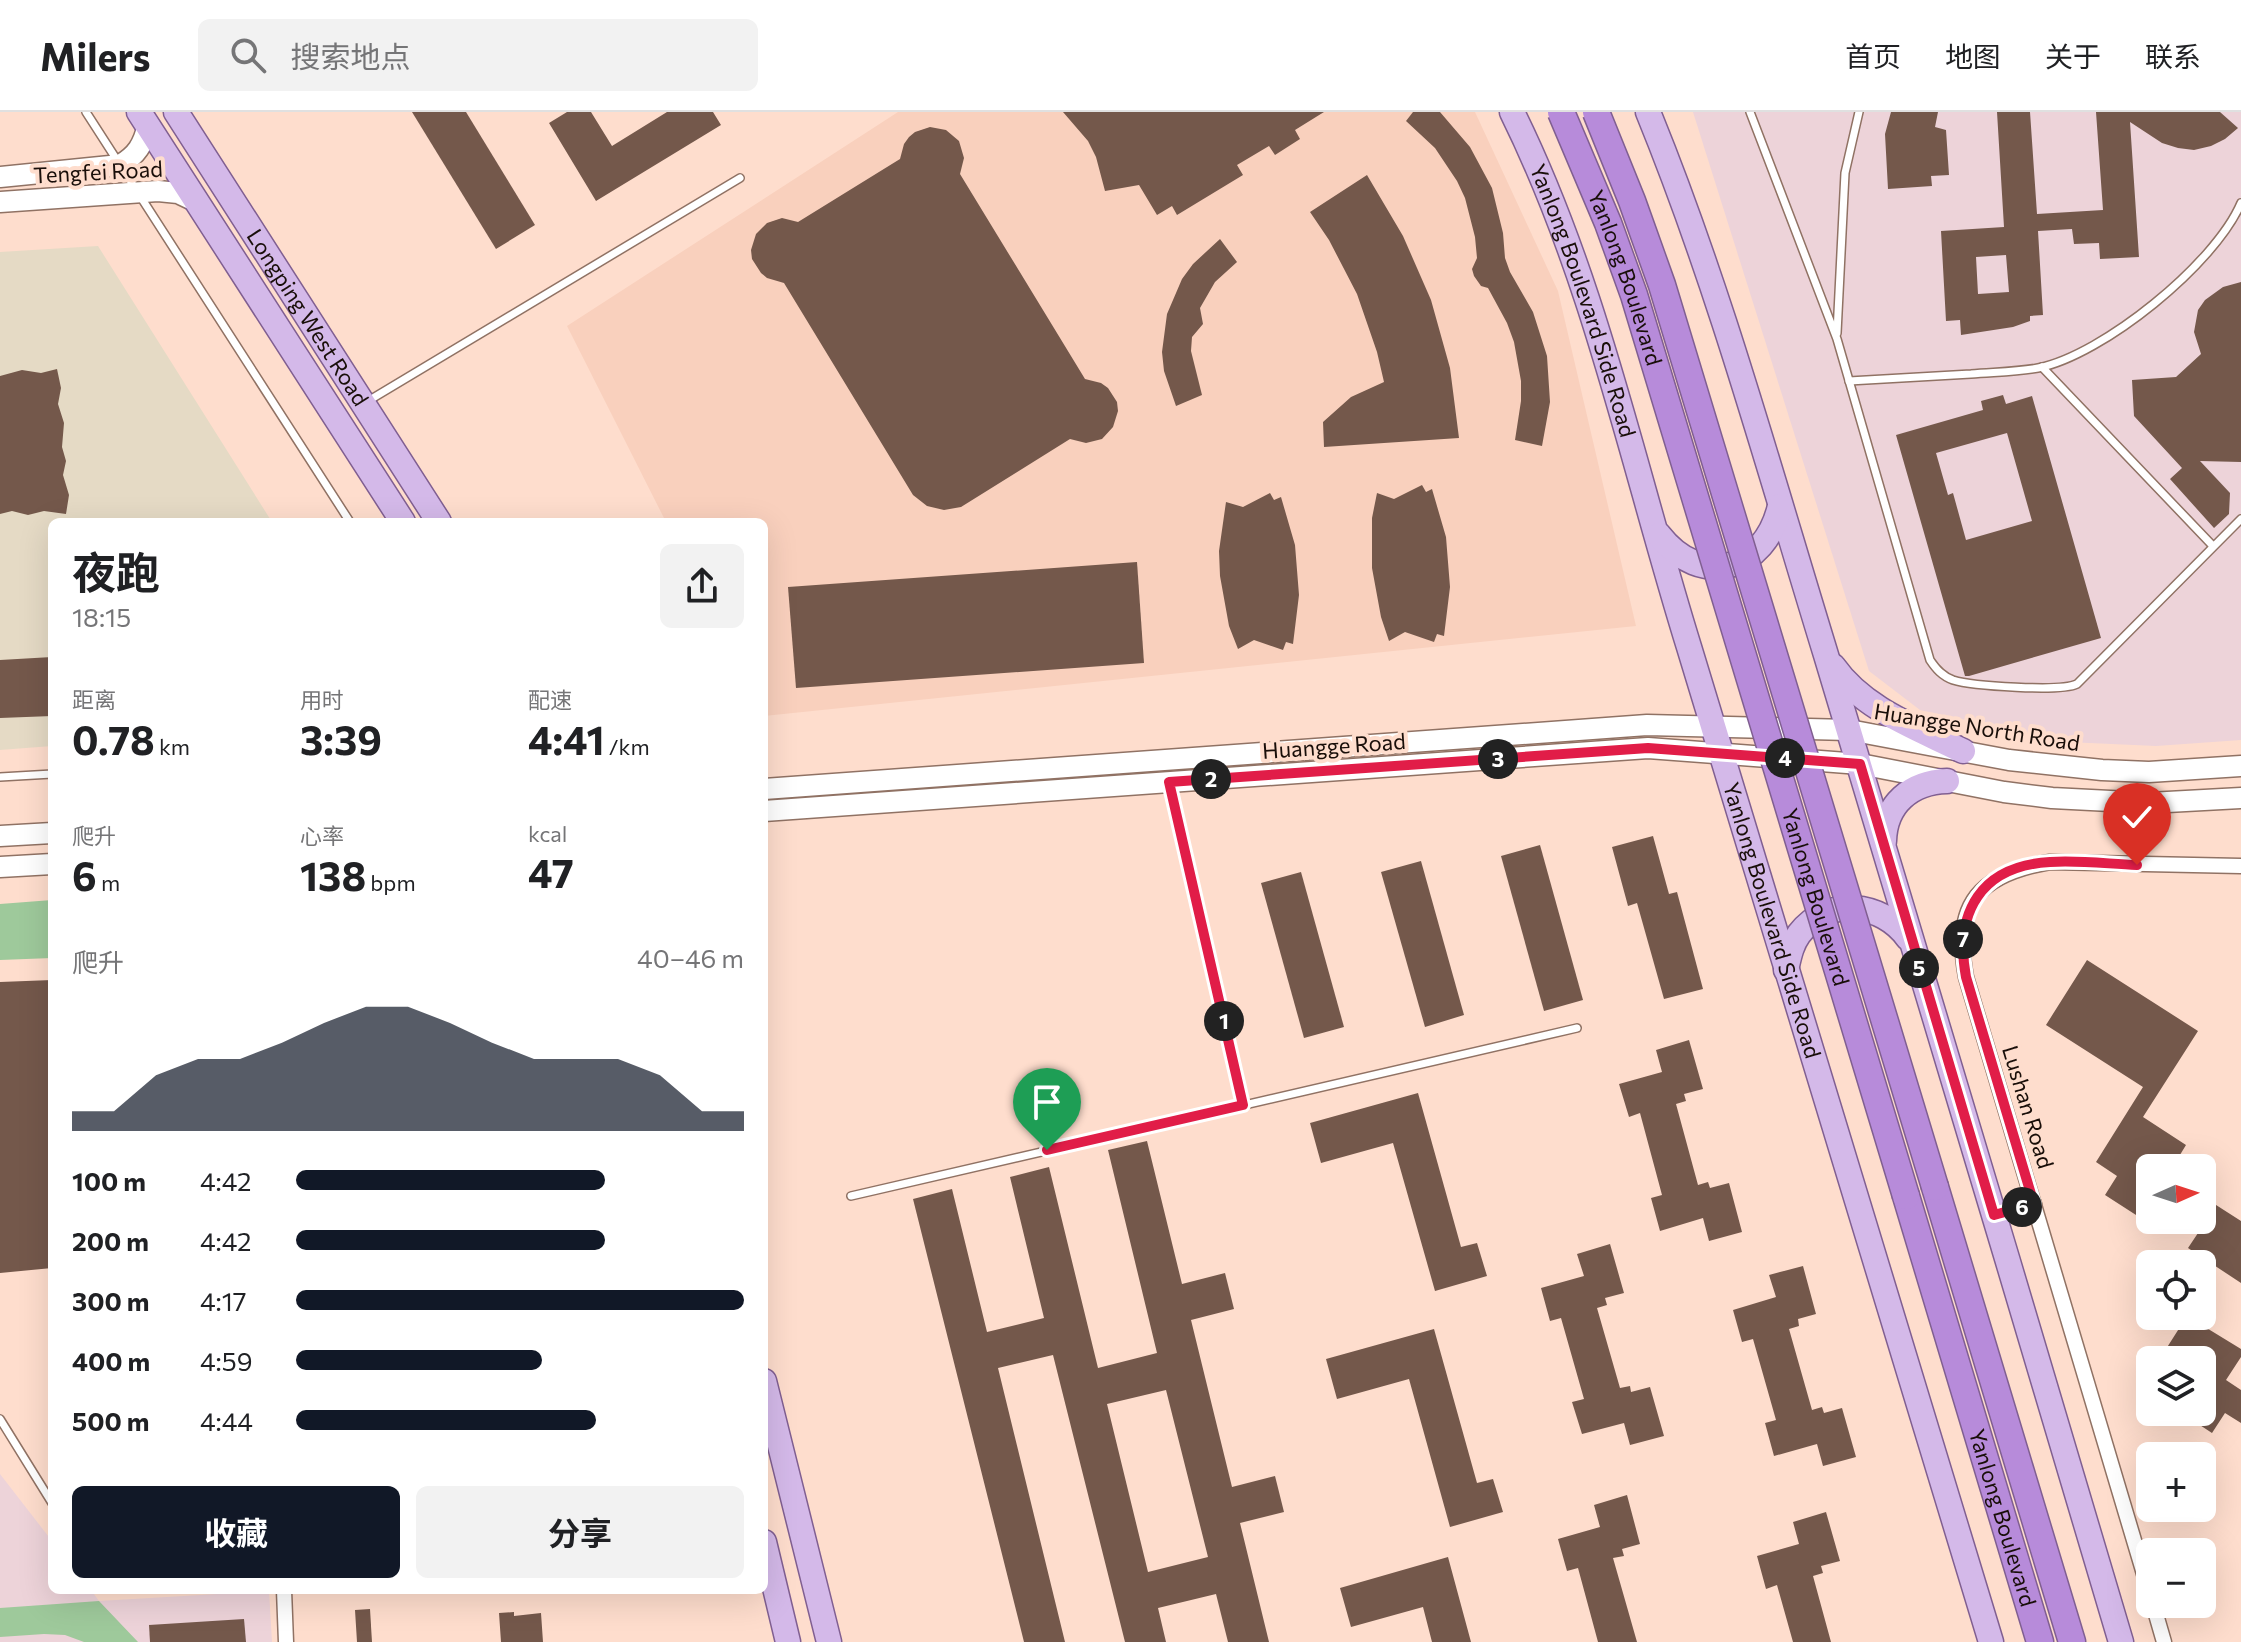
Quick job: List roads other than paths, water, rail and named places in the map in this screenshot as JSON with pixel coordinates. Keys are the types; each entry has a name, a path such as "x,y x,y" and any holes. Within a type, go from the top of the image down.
{"highway":[{"name":"Yanlong Boulevard","path":"1561,112 1608,223 1634,295 2040,1642"},
{"name":"Yanlong Boulevard","path":"1596,112 1662,285 2072,1642"}],"main road":[{"name":"Longping West Road","path":"176,112 436,518"},
{"name":"Yanlong Boulevard Side Road","path":"1512,112 1535,159 1593,314 1786,970 1991,1642"},
{"path":"1648,112 1674,175 1706,269 1860,764 2121,1642"},
{"name":"Tengfei Road","path":"0,177 120,165 135,156 143,143 144,119"},
{"name":"Longping West Road","path":"144,119 400,518"},
{"name":"Tengfei Road","path":"0,202 137,192 178,193 197,202"},
{"path":"1658,533 1671,550 1688,562 1708,567 1729,566 1748,558 1765,545 1775,527 1780,506"},
{"path":"1826,657 1854,692 1872,705 1963,751"},
{"name":"Huangge Road","path":"768,789 1647,725 1849,730"},
{"name":"Huangge North Road","path":"1849,730 2040,765 2149,772 2241,766"},
{"name":"Huangge Road","path":"768,811 1648,748 1860,764"},
{"path":"1860,764 2004,792 2101,802 2173,803 2241,798"},
{"path":"1883,844 1887,819 1901,798 1922,784 1947,781"},
{"path":"0,836 48,833"},
{"path":"0,867 48,864"},
{"path":"1786,970 1790,951 1799,934 1813,920 1830,911 1849,907 1876,912 1901,928 1912,943"},
{"path":"768,1397 829,1642"},
{"path":"768,1559 788,1642"}],"street":[{"name":"Lushan Road","path":"2136,1547 1966,977 1962,954 1963,931 1979,893 1993,879 2010,871 2050,862 2241,866"},
{"path":"1994,1215 2034,1204"},
{"path":"284,1594 286,1642"},
{"path":"2157,1618 2164,1642"}],"lane":[{"path":"86,112 347,518"},
{"path":"1750,112 1837,339 1930,660 1944,676 1965,682 2056,688 2077,684 2241,519"},
{"path":"1837,339 1845,173 1859,112"},
{"path":"363,404 740,178"},
{"path":"1849,381 2055,364 2085,349 2147,309 2179,283 2208,253 2234,219 2241,203"},
{"path":"2042,367 2212,545"},
{"path":"1164,760 1243,1105"},
{"path":"0,777 48,774"},
{"path":"851,1196 1577,1028"},
{"path":"0,1419 48,1497"}]}
